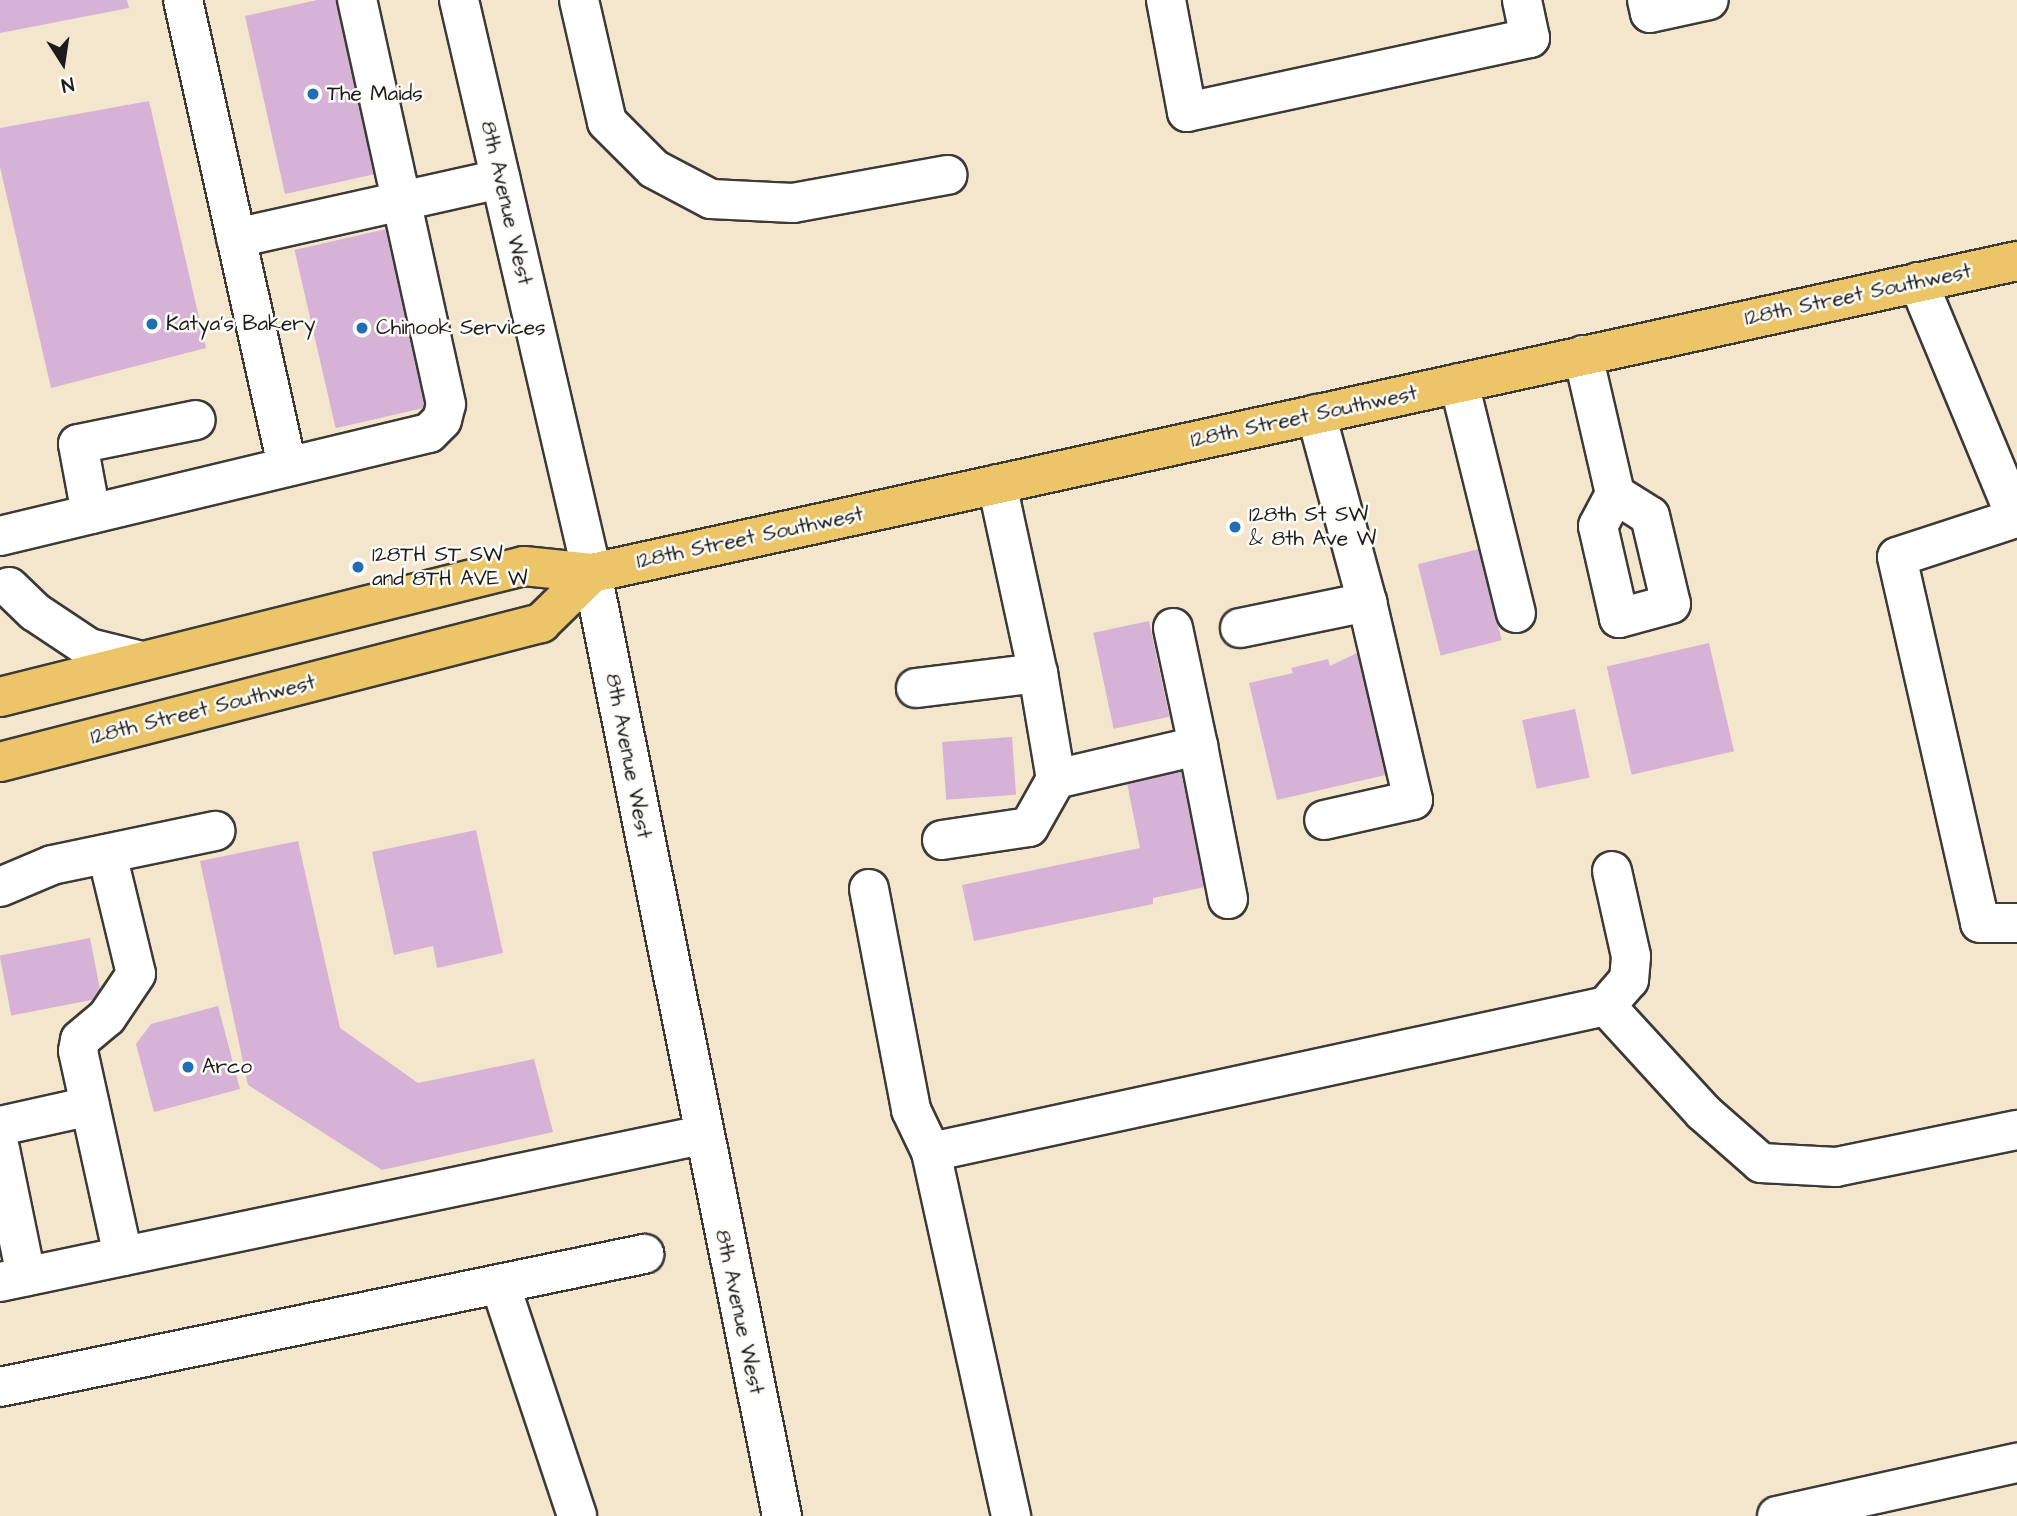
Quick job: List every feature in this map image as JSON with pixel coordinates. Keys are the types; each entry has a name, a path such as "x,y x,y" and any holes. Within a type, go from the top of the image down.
{"main road":[{"name":"128th Street Southwest","path":"0,698 524,566 592,573 2017,261"},
{"name":"128th Street Southwest","path":"0,762 541,623 592,573"}],"street":[{"path":"183,0 287,467"},
{"path":"0,623 9,587 0,538 429,433 442,420 446,404 358,0"},
{"name":"8th Avenue West","path":"459,0 592,573 702,1135 782,1516"},
{"path":"579,0 607,122 654,169 711,199 793,203 947,174"},
{"path":"1166,0 1187,112 1530,38 1522,0"},
{"path":"1647,0 1650,13 1709,0"},
{"path":"236,238 500,179"},
{"path":"1918,282 2016,519 1897,557 1980,923 2017,923"},
{"path":"1583,355 1615,495"},
{"path":"1459,383 1516,612"},
{"path":"1316,414 1367,602 1413,800 1324,820"},
{"path":"91,514 78,444 195,420"},
{"path":"942,840 1029,827 1056,779 1038,673 997,484"},
{"path":"9,587 35,612 89,648 142,661"},
{"path":"1240,628 1367,602"},
{"path":"1173,628 1228,899"},
{"path":"916,688 1038,673"},
{"path":"1056,779 1198,746"},
{"path":"0,887 51,865 215,831"},
{"path":"107,854 136,974 107,1017 80,1040 90,1107 123,1256"},
{"path":"931,1152 1606,1006 1629,980 1631,956 1612,871"},
{"path":"869,889 911,1111 931,1152 1011,1516"},
{"path":"1606,1006 1703,1112 1761,1163 1836,1167 2017,1130"},
{"path":"0,1126 90,1107"},
{"path":"0,1149 13,1279 702,1135"},
{"path":"0,1387 644,1254"},
{"path":"500,1284 577,1516"},
{"path":"1777,1516 2017,1463"}],"building":[{"path":"0,0 127,0 129,8 0,33"},
{"name":"The Maids","path":"317,0 342,0 380,173 285,194 245,16"},
{"path":"149,101 206,348 51,388 0,167 0,128"},
{"name":"Chinook Services","path":"390,228 431,406 336,428 295,250"},
{"path":"1479,549 1502,640 1441,655 1418,564"},
{"path":"1149,621 1169,717 1114,729 1093,633"},
{"path":"1709,643 1734,751 1632,775 1607,667"},
{"path":"1359,652 1376,694 1390,774 1277,800 1249,683 1293,673 1291,668 1328,659 1330,666"},
{"path":"1575,709 1590,777 1537,789 1522,720"},
{"path":"1012,737 1016,795 946,800 942,742"},
{"path":"1181,772 1205,887 1153,898 1153,904 974,941 962,885 1140,848 1127,783"},
{"path":"476,830 503,953 437,968 433,946 394,955 372,852"},
{"path":"298,841 340,1028 418,1083 534,1059 553,1132 382,1170 248,1085 200,861"},
{"path":"90,938 102,998 11,1015 0,955"},
{"name":"Arco","path":"218,1006 240,1089 154,1112 136,1044 151,1024"}],"place":[{"name":"The Maids","path":"313,94"},
{"name":"Katya's Bakery","path":"152,324"},
{"name":"Chinook Services","path":"362,328"},
{"name":"128th St SW & 8th Ave W","path":"1235,527"},
{"name":"128TH ST SW and 8TH AVE W","path":"358,567"},
{"name":"Arco","path":"188,1067"}]}
